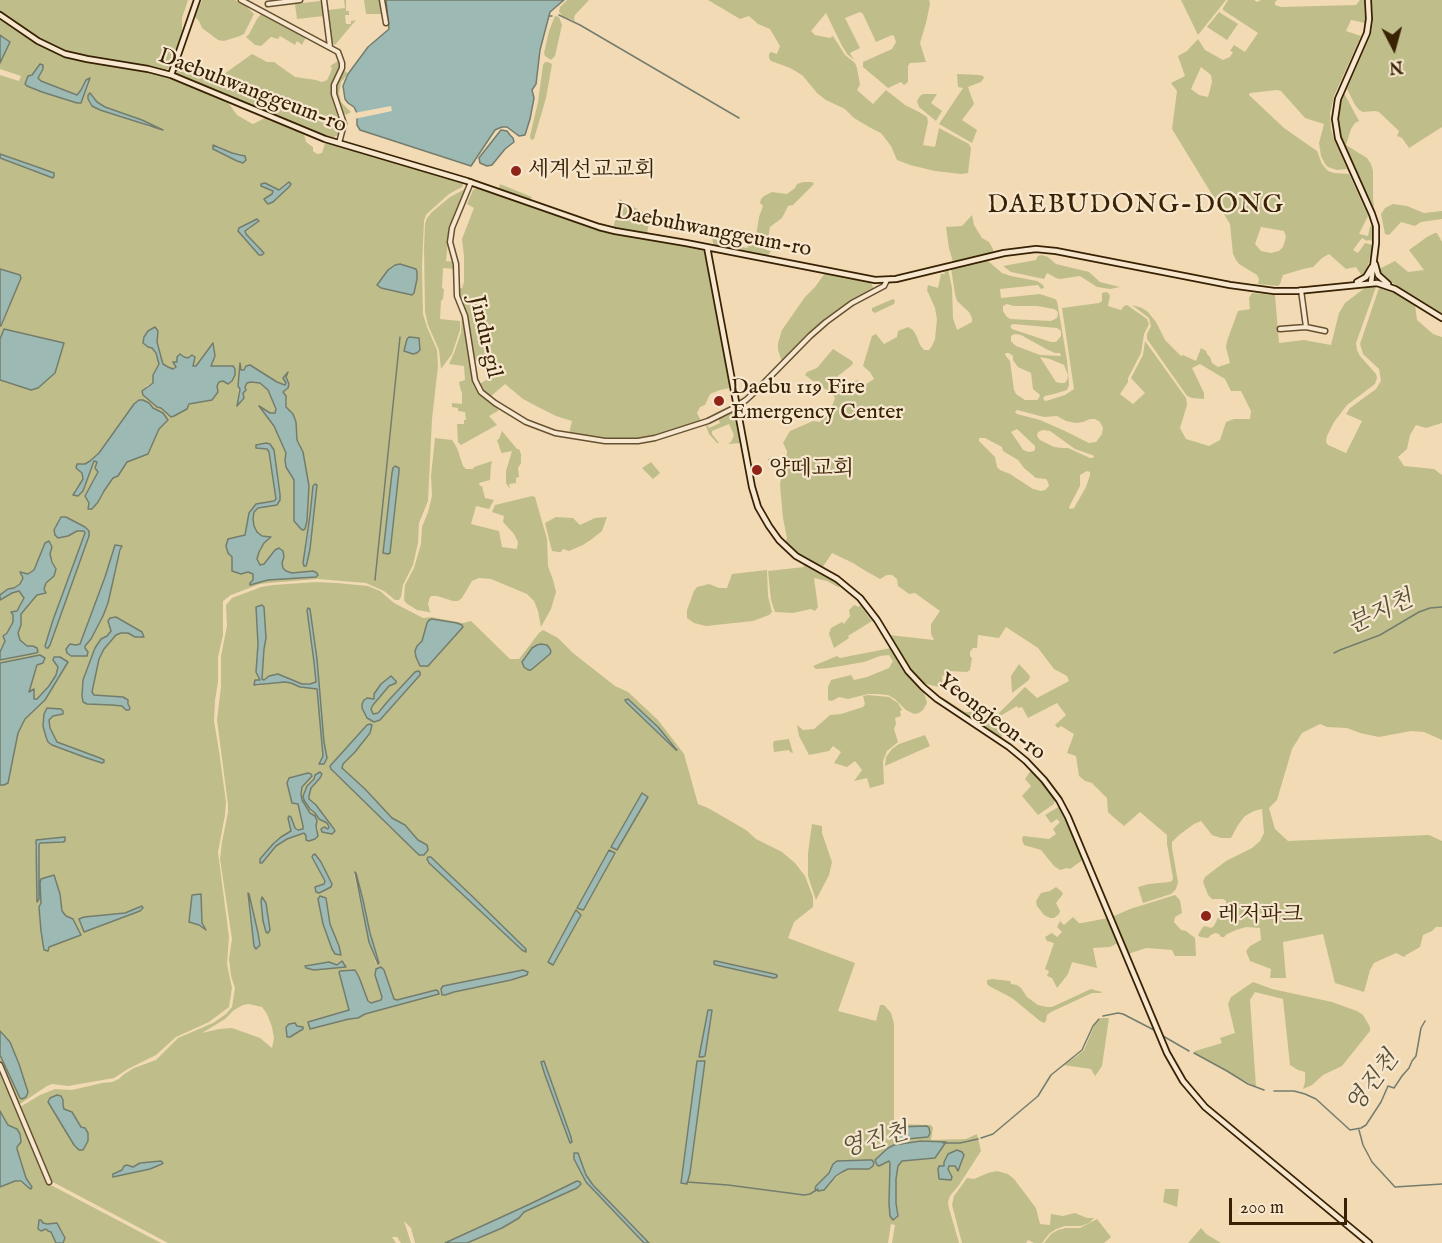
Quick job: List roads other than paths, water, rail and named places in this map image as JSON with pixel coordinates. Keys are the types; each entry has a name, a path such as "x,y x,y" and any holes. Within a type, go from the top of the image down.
{"street":[{"path":"171,75 197,0"},
{"path":"241,0 338,52 342,68 334,84 334,94 344,124 339,143"},
{"path":"269,14 268,2 300,0"},
{"path":"324,0 330,48"},
{"path":"382,0 386,23"},
{"path":"1368,0 1367,33 1338,99 1335,119 1338,138 1375,223 1377,240 1371,283"},
{"name":"Daebuhwanggeum-ro","path":"0,15 38,41 65,54 171,75 300,130 471,182 599,227 868,279 887,280 997,255 1036,249 1274,291 1379,283 1390,286 1442,318"},
{"name":"Jindu-gil","path":"471,182 452,228 450,242 456,264 457,296 467,322 475,380 478,388 489,399 526,422 549,432 584,438 647,440 708,421 736,406 757,390 810,336 852,303 884,286 887,280"},
{"name":"Yeongjeon-ro","path":"707,247 754,494 773,533 796,556 837,579 860,598 877,620 908,671 923,687 937,699 1018,753 1053,790 1068,817 1167,1053 1187,1087 1205,1107 1369,1243"},
{"path":"1353,285 1366,277 1374,262"},
{"path":"1374,262 1378,275 1390,286"},
{"path":"1301,290 1306,327"},
{"path":"1280,329 1306,327 1325,331"},
{"path":"0,1065 49,1182"}],"water":[{"path":"386,0 564,0 550,12 540,50 536,84 532,90 534,98 525,135 519,136 507,127 495,130 471,166 360,130 357,125 357,113 345,99 343,86 348,74 368,47 389,29"},
{"path":"0,35 10,42 0,63"},
{"path":"40,64 43,65 38,78 41,81 77,95 86,80 90,78 81,103 27,86 25,84 28,76 32,75"},
{"path":"90,93 97,102 105,107 163,130 92,106 88,99"},
{"path":"501,130 507,131 514,142 492,165 487,166 480,163 479,158"},
{"path":"213,145 245,156 246,160 243,163 237,161 213,149"},
{"path":"0,154 54,173 54,176 53,178 0,158"},
{"path":"289,182 291,184 289,187 273,202 268,204 266,202 264,199 273,191 261,184 265,183 279,190"},
{"path":"257,219 259,221 245,231 264,253 262,255 259,255 238,231 239,228"},
{"path":"400,264 416,269 417,279 412,295 377,285 388,270"},
{"path":"0,269 20,275 21,278 1,326 0,326"},
{"path":"155,327 158,331 157,342 163,364 173,369 176,367 173,362 177,362 180,354 188,358 192,355 195,357 193,366 196,366 213,343 215,356 211,366 233,366 235,375 232,381 228,384 223,381 219,382 218,392 212,400 189,404 187,409 171,417 143,395 142,391 153,383 153,375 159,364 156,353 143,343 148,331"},
{"path":"4,329 64,343 55,373 38,388 31,390 0,380 0,339"},
{"path":"409,337 419,338 420,350 417,353 404,351"},
{"path":"240,363 241,370 250,365 285,385 283,378 288,372 286,377 288,388 283,392 286,396 286,407 293,414 296,422 297,440 303,452 309,486 307,521 303,530 294,521 294,480 286,467 286,453 274,426 259,406 270,413 275,413 276,409 268,390 260,383 247,383 243,393 244,398 237,406 240,389 238,386"},
{"path":"139,400 149,403 163,413 168,420 159,429 148,454 127,462 118,476 113,478 98,502 92,509 88,509 89,503 85,496 98,472 95,468 97,462 94,461 83,491 78,496 73,495 83,479 82,473 76,468 77,464 85,464 99,453"},
{"path":"270,444 274,450 280,500 277,505 258,508 254,512 254,526 257,532 262,536 271,537 264,543 257,559 260,565 264,564 279,548 283,551 282,563 286,571 292,573 313,571 318,575 316,577 268,580 250,585 253,574 232,571 232,557 226,546 228,539 245,535 249,513 256,504 276,499 269,452 267,449 256,448 256,445"},
{"path":"395,466 399,468 399,471 390,553 388,554 383,553 392,473"},
{"path":"317,485 310,549 306,566 304,566 313,486"},
{"path":"61,517 66,517 85,527 89,531 89,536 50,645 46,648 53,620 85,533 77,531 58,538 54,530"},
{"path":"49,541 52,547 50,554 52,562 56,569 54,576 46,583 44,589 46,593 37,595 21,614 18,633 20,640 27,646 37,648 38,652 0,660 0,652 5,641 3,636 13,622 11,612 17,611 24,598 19,591 0,600 0,595 20,584 23,578 20,572 28,574 34,570 45,543"},
{"path":"115,545 122,546 103,616 85,646 87,656 71,656 66,649 70,644 80,644"},
{"path":"262,605 266,638 262,679 278,674 302,684 316,682 307,610 310,609 327,758 324,764 319,764 323,756 317,689 285,682 254,685 255,680 260,680 256,672 258,644 256,607"},
{"path":"116,617 142,632 144,637 135,637 128,633 116,635 99,659 92,692 94,695 123,697 128,700 129,710 122,706 87,704 83,702 82,696 83,680 95,648 111,631 108,621 110,618"},
{"path":"432,619 457,623 463,627 428,666 420,666 415,651 422,641 427,623"},
{"path":"541,644 547,645 551,651 550,654 528,670 522,662 532,648"},
{"path":"40,655 45,658 43,663 37,665 29,692 34,689 34,699 37,699 49,686 56,675 58,667 53,660 54,657 60,657 68,662 45,700 25,719 18,733 8,783 0,785 0,663"},
{"path":"418,671 420,675 380,720 374,722 367,718 362,704 367,698 374,699 374,694 381,684 391,676 396,681 373,705 371,709 373,714 378,713"},
{"path":"628,699 658,727 677,750 626,702 625,700"},
{"path":"47,708 63,711 63,714 53,716 49,720 57,742 100,758 104,762 84,757 48,742 43,726"},
{"path":"370,724 372,725 370,733 342,768 392,818 405,825 418,840 427,845 428,850 424,855 419,855 331,769 330,766"},
{"path":"320,772 322,774 311,788 309,799 334,829 332,834 322,832 321,829 324,827 328,829 327,823 319,819 310,809 303,796 307,786"},
{"path":"308,773 312,776 302,787 301,794 310,813 315,816 318,836 309,841 306,840 304,833 287,839 276,846 260,863 260,859 273,844 291,831 289,816 295,828 303,829 298,804 292,803 287,783 289,778"},
{"path":"642,793 648,797 617,850 611,847"},
{"path":"65,837 63,842 40,843 39,845 39,899 37,902 36,840"},
{"path":"609,850 615,853 584,909 577,908"},
{"path":"315,854 332,884 331,887 319,893 316,892 315,887 324,884 325,881 312,857"},
{"path":"428,857 431,857 473,897 526,949 526,952 429,863"},
{"path":"355,872 379,963 378,964 369,942"},
{"path":"54,875 62,911 73,919 81,935 49,947 48,951 44,950 41,931 40,883 41,879"},
{"path":"248,893 260,945 256,949 254,946"},
{"path":"201,894 202,923 206,930 189,922 192,895"},
{"path":"320,896 326,898 330,924 341,955 335,954 332,949 323,924 318,899"},
{"path":"262,897 266,903 270,930 268,933 263,921"},
{"path":"142,906 140,911 84,932 79,919 125,913"},
{"path":"576,910 581,915 553,965 548,962"},
{"path":"342,961 346,967 314,970 305,966 329,962 337,965"},
{"path":"714,961 774,974 777,977 716,965"},
{"path":"381,967 394,999 436,990 439,994 365,1014 358,1018 310,1029 308,1022 349,1010 340,971 355,970 368,1001 371,1003 381,1000 375,975 376,969"},
{"path":"523,970 528,972 527,975 442,995 443,986"},
{"path":"708,1010 712,1010 705,1056 699,1057"},
{"path":"295,1023 303,1029 287,1037 286,1027"},
{"path":"0,1031 10,1042 19,1064 28,1092 22,1099 0,1055"},
{"path":"544,1061 571,1137 572,1142 570,1143 545,1075 541,1062"},
{"path":"697,1061 705,1061 687,1184 681,1183"},
{"path":"57,1095 63,1100 64,1109 72,1112 81,1127 85,1128 88,1133 88,1141 83,1150 79,1150 74,1145 48,1102 50,1098"},
{"path":"0,1111 8,1125 17,1129 20,1134 21,1142 17,1149 31,1189 21,1181 0,1187"},
{"path":"927,1126 930,1133 928,1137 896,1140 894,1138 895,1127"},
{"path":"921,1141 946,1142 935,1158 902,1161 898,1166 896,1203 898,1216 893,1220 890,1216 889,1203 890,1163 889,1161 879,1166 875,1160 894,1145"},
{"path":"957,1150 964,1155 958,1171 955,1166 949,1166 951,1180 939,1179 939,1166 944,1166 948,1154"},
{"path":"574,1153 578,1153 586,1175 593,1185 649,1243 644,1243 586,1182 574,1159"},
{"path":"872,1160 873,1166 869,1169 848,1169 836,1176 824,1190 815,1189 837,1161"},
{"path":"161,1161 162,1164 150,1169 113,1177 113,1174 127,1165 133,1167 140,1163"},
{"path":"577,1181 581,1184 577,1188 524,1212 519,1218 502,1228 467,1243 445,1243 530,1204"},
{"path":"39,1220 47,1224 57,1223 65,1238 63,1243 56,1243 51,1232 46,1229 41,1231 38,1229"}],"waterway":[{"path":"559,15 739,118"},
{"path":"375,580 400,337"},
{"name":"분지천","path":"1334,653 1380,635 1419,612 1442,607"},
{"name":"영진천","path":"1103,1016 1123,1014 1154,1030"},
{"name":"영진천","path":"981,1138 993,1134 1038,1096 1051,1075 1082,1050 1093,1026 1099,1019"},
{"name":"영진천","path":"1274,1091 1294,1091 1305,1094 1316,1099 1350,1130 1361,1128 1366,1125 1381,1102 1388,1086 1394,1088 1409,1068 1416,1056 1421,1028 1425,1021"},
{"name":"영진천","path":"1163,1036 1189,1051"},
{"name":"영진천","path":"1194,1053 1248,1084 1264,1090"},
{"name":"영진천","path":"1359,1130 1363,1145 1372,1162 1395,1187 1442,1184"},
{"name":"영진천","path":"943,1143 960,1143 978,1139"},
{"name":"영진천","path":"687,1182 804,1195 818,1189"}],"place":[{"name":"세계선교교회","path":"516,171"},
{"name":"Daebu 119 Fire Emergency Center","path":"719,401"},
{"name":"양떼교회","path":"757,470"},
{"name":"레저파크","path":"1206,916"}],"district":[{"name":"DAEBUDONG-DONG","path":"1136,207"}]}
